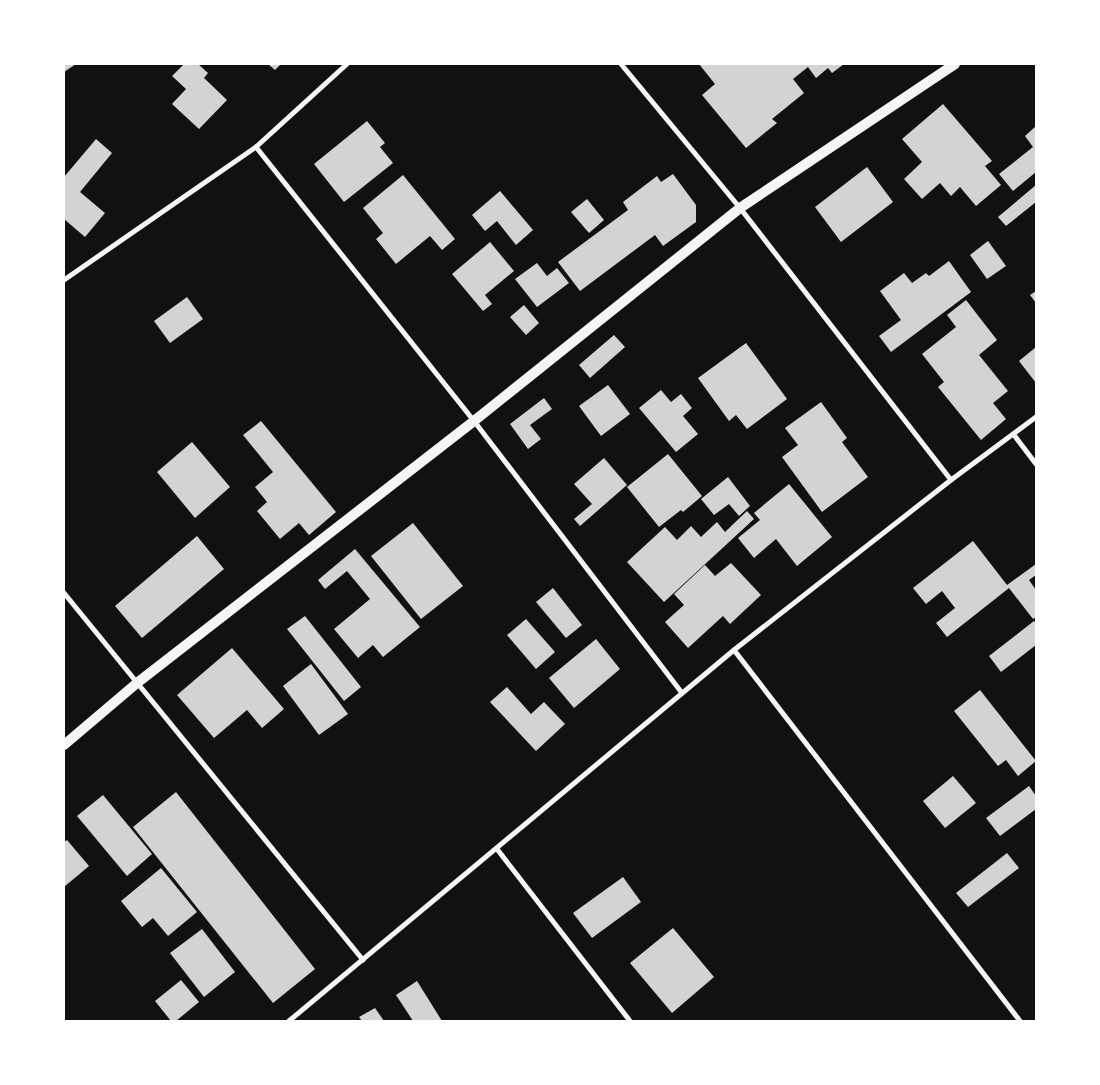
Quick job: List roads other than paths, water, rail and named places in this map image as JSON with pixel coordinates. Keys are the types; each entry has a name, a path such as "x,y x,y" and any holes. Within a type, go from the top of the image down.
{"main road":[{"path":"64,745 137,683 474,422 740,208 955,64"}],"street":[{"path":"64,279 256,148 347,64"},
{"path":"621,64 740,208 951,480"},
{"path":"256,148 474,422 682,694"},
{"path":"289,1021 734,650 951,480 1036,417"},
{"path":"1014,434 1036,464"},
{"path":"64,593 362,960"},
{"path":"734,650 1020,1021"},
{"path":"497,849 630,1021"}]}
